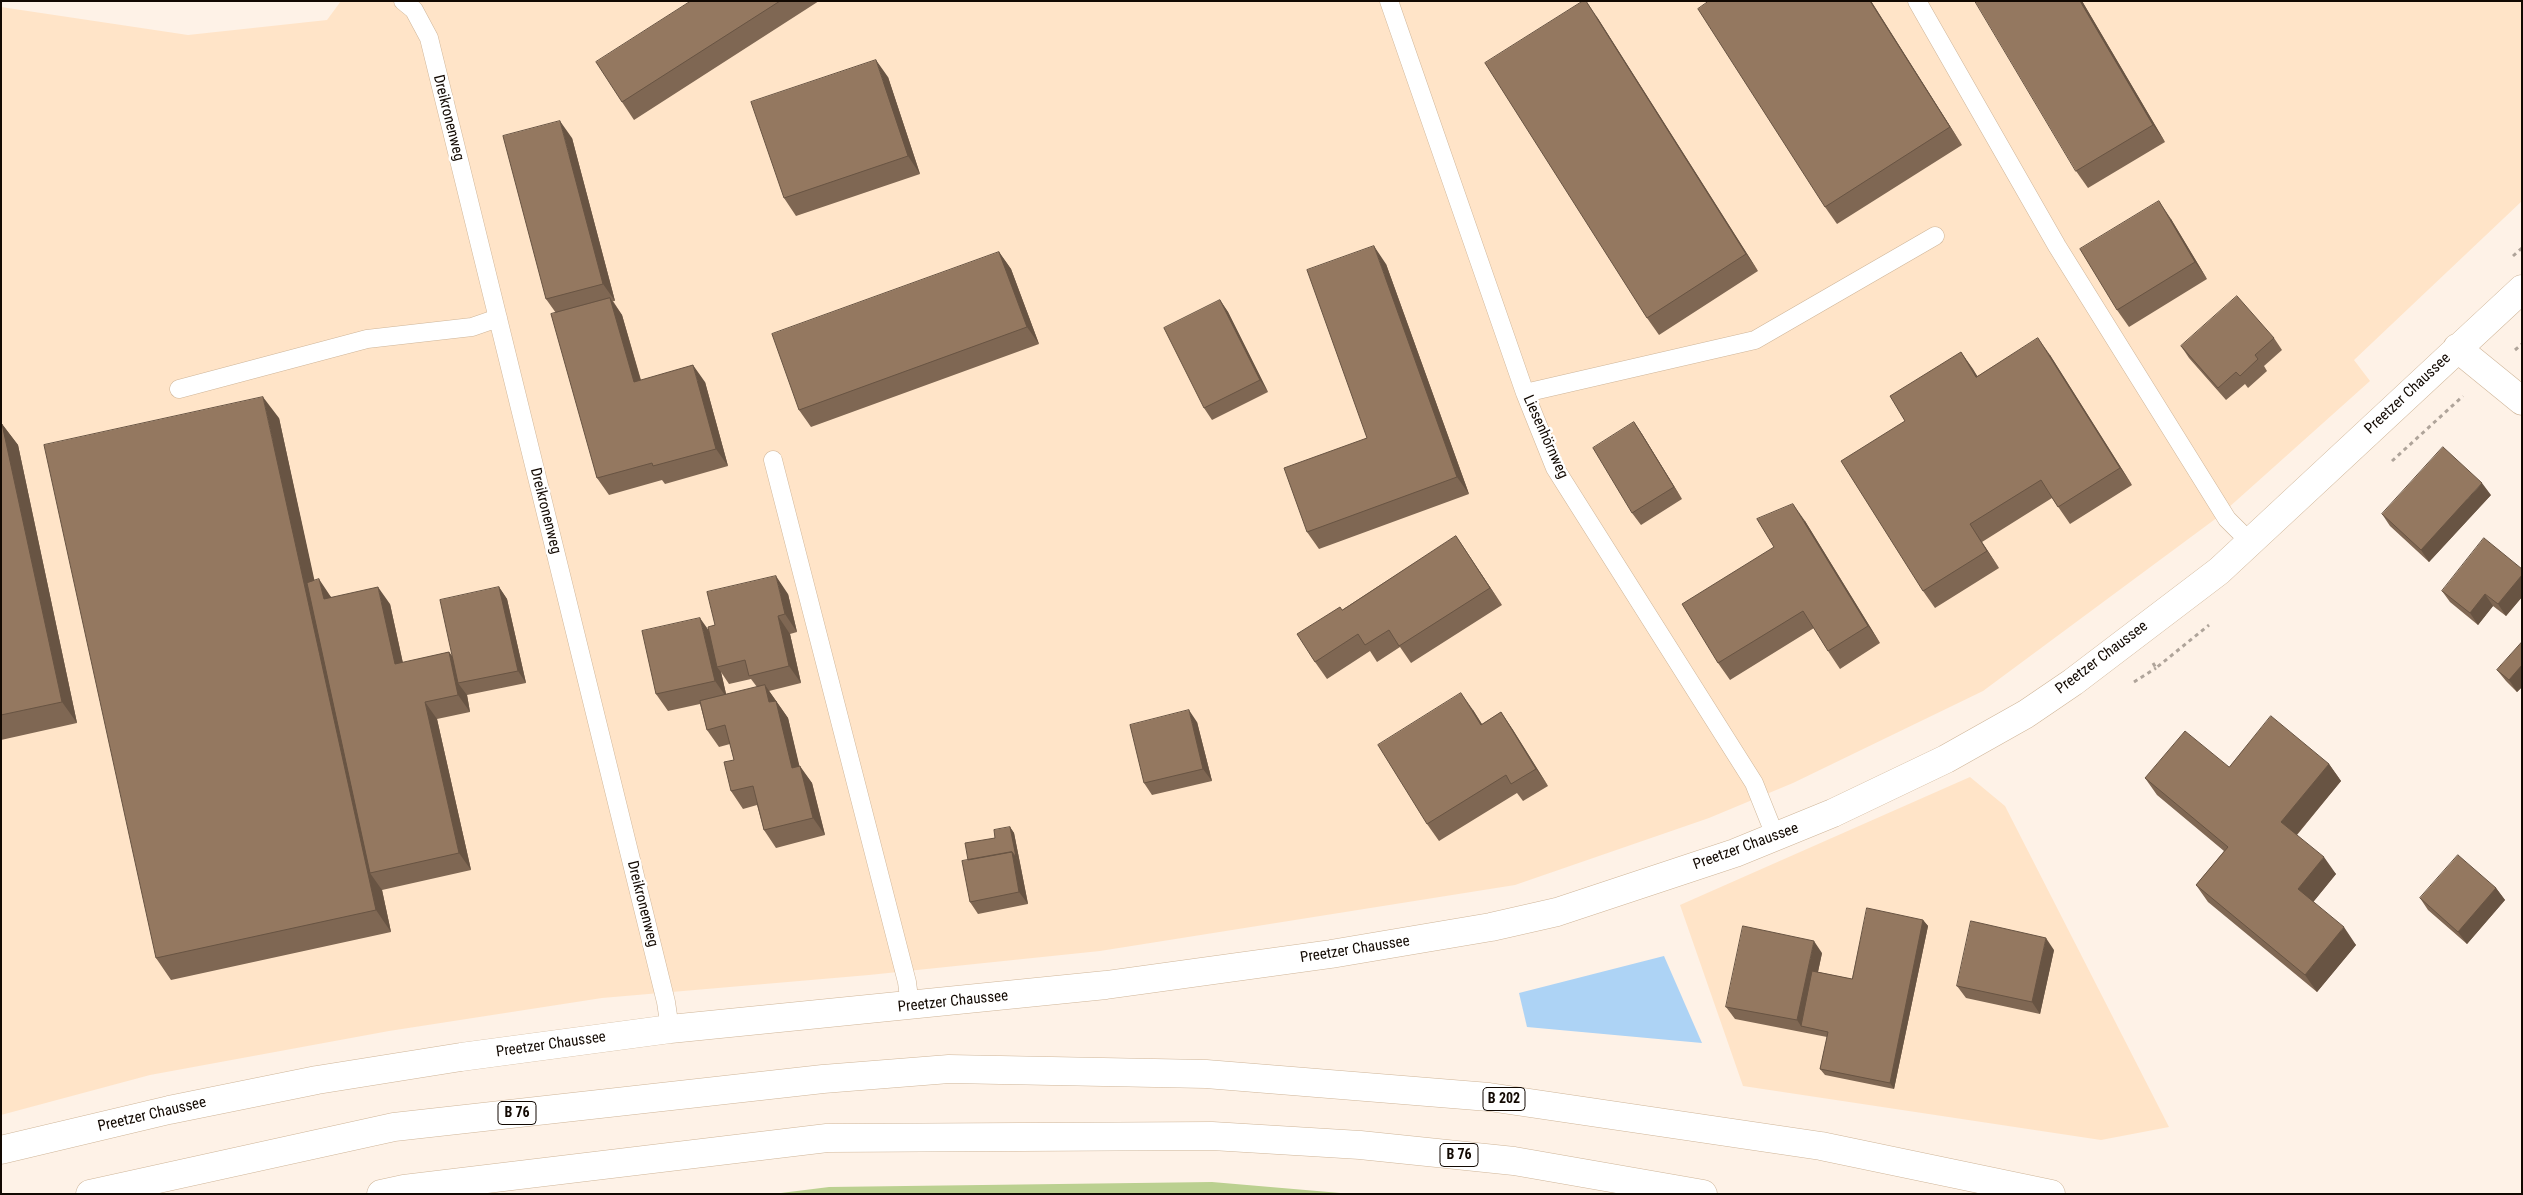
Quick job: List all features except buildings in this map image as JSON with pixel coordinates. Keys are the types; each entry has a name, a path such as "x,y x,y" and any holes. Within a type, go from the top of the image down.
{"main road":[{"name":"Preetzer Chaussee","path":"1,1150 168,1110 317,1080 461,1057 670,1029 1106,985 1331,954 1490,927 1557,912 1776,838 1946,759 2026,714 2073,682 2219,571 2522,289"},
{"path":"2457,348 2522,401"},
{"name":"B 76","path":"90,1194 394,1127 823,1079 949,1068"},
{"name":"B 202","path":"949,1068 1206,1074 1490,1097 1821,1146 2051,1194"},
{"name":"B 76","path":"382,1194 404,1189 828,1138 1202,1136 1360,1145 1514,1161 1703,1194"}],"lane":[{"name":"Dreikronenweg","path":"403,1 414,10 429,38 666,1002 670,1029"},
{"name":"Liesenhörnweg","path":"1389,1 1525,393 1555,468 1754,783 1776,838"},
{"path":"1918,1 2057,246 2227,519 2250,542"},
{"path":"1525,393 1755,340 1935,236"},
{"path":"179,389 367,339 472,327 498,318"},
{"path":"773,460 907,982 910,1006"}],"shaded area":[{"path":"341,1 2522,1 2522,201 2354,360 2370,381 2218,517 1983,691 1793,783 1709,818 1515,885 1100,951 869,975 602,998 389,1031 150,1075 1,1115 1,7 188,35 327,20"},
{"path":"1970,777 2005,806 2169,1127 2101,1140 1743,1086 1680,905"}],"green space":[{"path":"1212,1182 1352,1194 773,1194 829,1187"}],"water":[{"path":"1664,956 1702,1043 1527,1027 1519,993"}]}
